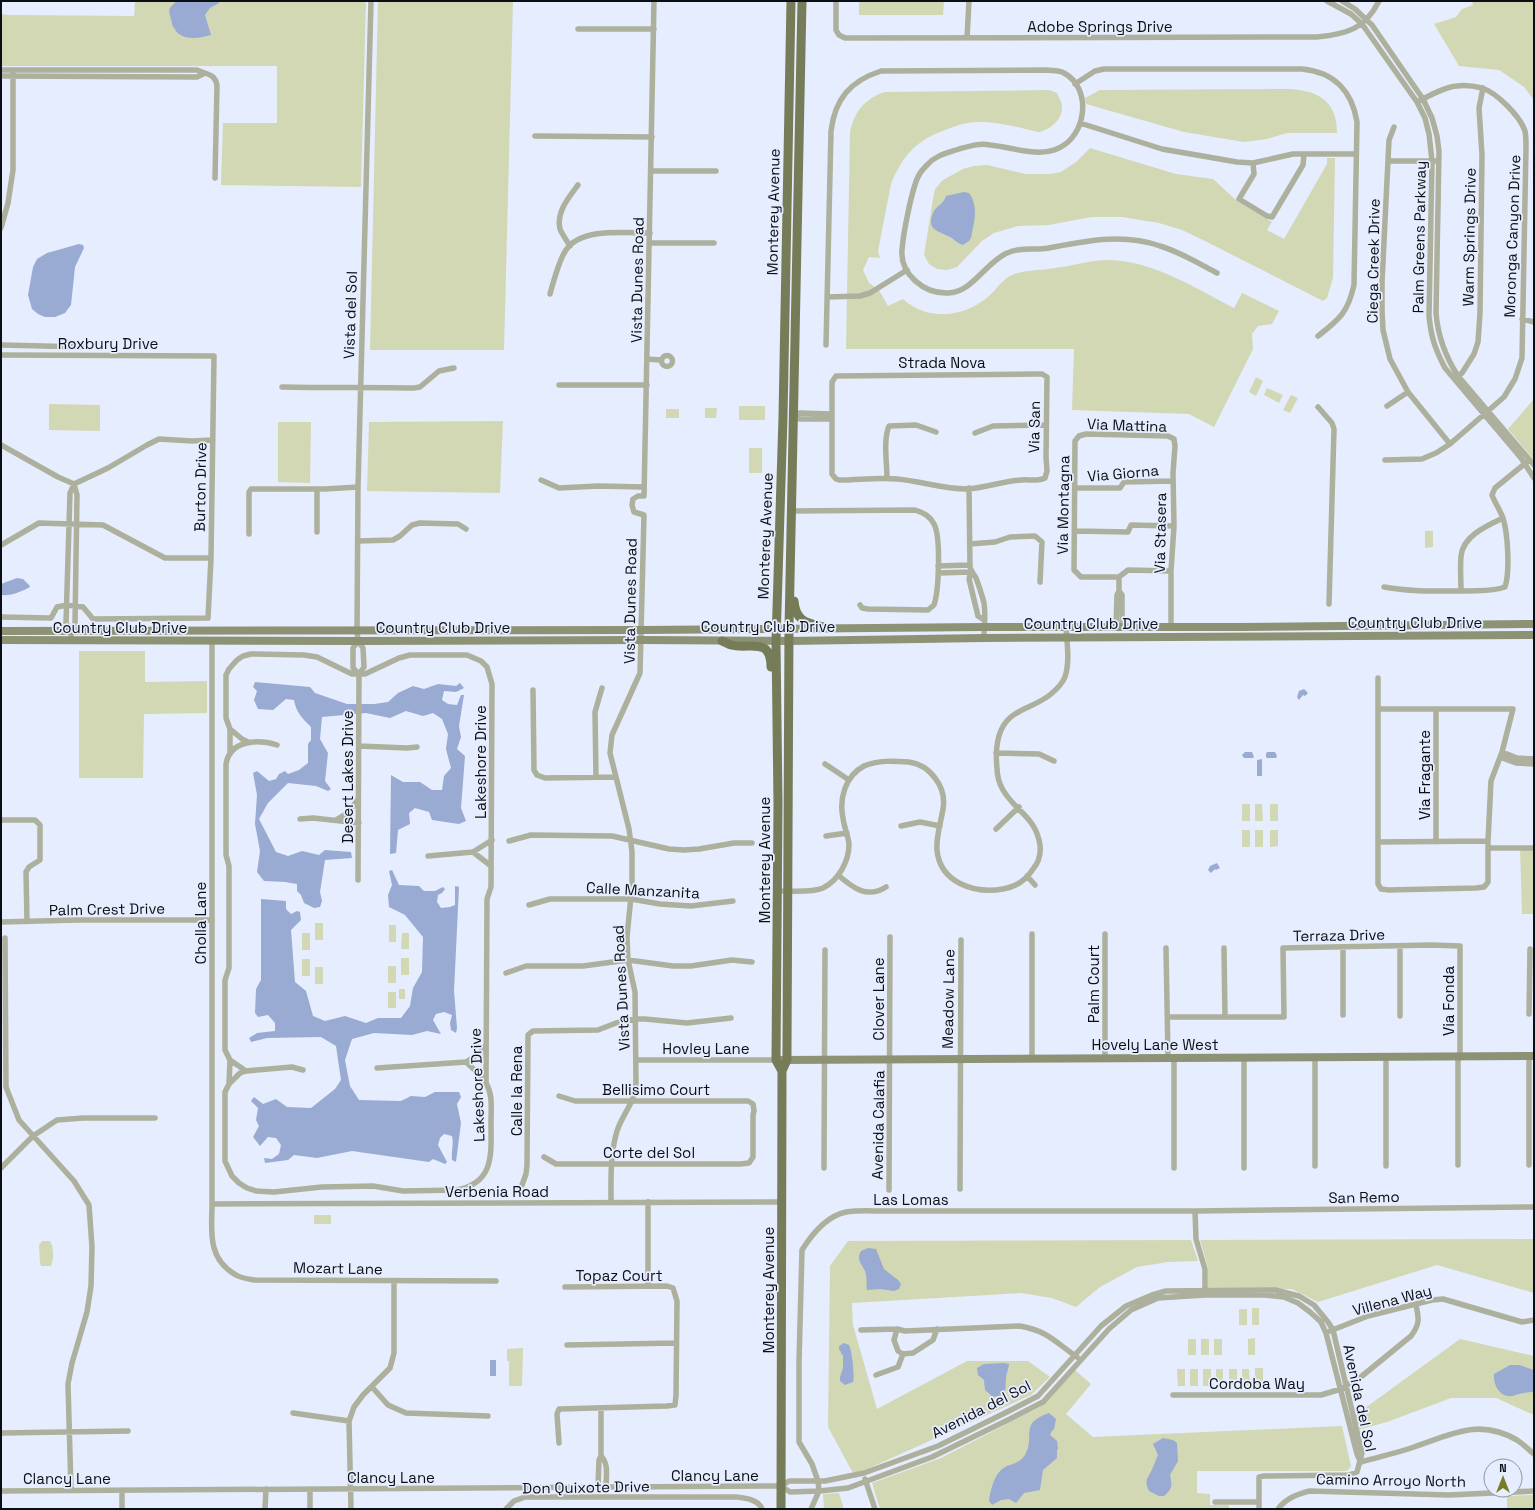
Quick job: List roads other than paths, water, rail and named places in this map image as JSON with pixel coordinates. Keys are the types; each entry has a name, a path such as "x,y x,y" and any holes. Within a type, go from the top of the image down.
{"main road":[{"name":"Monterey Avenue","path":"782,1071 776,1060 778,890 776,628 784,374 791,1"},
{"name":"Monterey Avenue","path":"781,1509 782,1071 787,1060 789,628 802,1"},
{"path":"790,57 798,68 800,97"},
{"path":"784,374 788,388 788,409 794,416"},
{"path":"790,571 796,612 799,617 806,623 828,628"},
{"name":"Country Club Drive","path":"1,631 640,630 828,628 984,623 1066,628 1534,624"},
{"path":"212,641 216,634 239,631"},
{"name":"Country Club Drive","path":"1,640 789,641 984,638 1534,635"},
{"path":"722,641 731,645 759,646 767,651 770,657 772,680 777,686"},
{"name":"Hovely Lane West","path":"776,1060 1531,1056"}],"street":[{"name":"Vista del Sol","path":"357,631 360,387 371,1"},
{"name":"Vista Dunes Road","path":"611,1202 611,1164 613,1146 621,1120 636,1092 635,992 628,960 627,938 631,898 631,840 610,753 612,736 640,673 644,515 634,512 632,505 633,499 638,496 644,496 652,172 654,1"},
{"path":"967,38 969,1"},
{"name":"Palm Greens Parkway","path":"1327,1 1372,25 1423,99 1432,118 1437,136 1439,161 1437,324 1441,345 1456,378"},
{"name":"Palm Greens Parkway","path":"1342,1 1355,9 1417,102 1425,118 1429,134 1432,162 1429,316 1431,336 1436,351 1445,368 1456,378 1532,463"},
{"path":"1364,22 1379,1"},
{"name":"Adobe Springs Drive","path":"836,3 836,30 839,35 845,38 1317,37 1346,32 1364,22"},
{"path":"578,29 654,29"},
{"path":"1075,84 1095,71 1104,69 1302,69 1312,70 1336,81 1348,94 1355,108 1357,122 1354,284 1352,296 1339,320 1318,336"},
{"path":"1,70 13,73"},
{"path":"1,76 13,73 197,70 212,75 217,86 215,178"},
{"path":"826,345 831,131 836,109 845,93 855,83 865,77 882,71 1046,70 1062,72 1070,77 1082,97 1083,110 1080,122 1072,138 1059,148 1036,152 990,144 976,144 940,155 928,163 918,176 901,252 904,265 911,278 919,285 947,293 967,286 1003,255 1014,250 1025,248 1047,248 1082,241 1117,238 1159,245 1217,273"},
{"path":"1,228 8,204 13,170 13,73"},
{"name":"Moronga Canyon Drive","path":"1385,460 1422,459 1436,453 1450,444 1504,397 1515,379 1522,358 1526,147 1525,131 1514,114 1497,97 1483,88 1456,86 1442,90 1417,102"},
{"name":"Warm Springs Drive","path":"1456,378 1462,373 1474,354 1478,342 1480,313 1482,155 1479,108 1483,88"},
{"path":"1080,122 1176,152 1237,162 1253,163 1293,154 1356,154"},
{"name":"Ciega Creek Drive","path":"1394,127 1389,140 1382,310 1383,330 1390,359 1408,392 1450,444"},
{"path":"535,136 652,137"},
{"path":"1253,163 1254,174 1239,199 1267,216 1272,217 1303,165 1304,154"},
{"path":"1388,160 1439,161"},
{"path":"652,172 716,171"},
{"path":"570,246 560,229 560,216 565,203 578,184"},
{"path":"550,294 565,250 577,240 591,234 650,233"},
{"path":"650,243 714,243"},
{"path":"827,297 860,296 870,292 907,270"},
{"path":"1522,319 1534,322"},
{"path":"1,345 85,347"},
{"name":"Roxbury Drive","path":"1,355 214,356"},
{"name":"Burton Drive","path":"74,606 83,607 93,619 208,618 211,558 214,356"},
{"path":"647,360 661,360"},
{"path":"282,386 414,388 420,387 439,371 454,368"},
{"name":"Strada Nova","path":"832,416 832,382 836,376 1042,374 1047,377"},
{"name":"Via San","path":"969,488 984,487 1020,480 1040,480 1045,478 1047,471 1047,377"},
{"path":"559,385 647,385"},
{"path":"1387,406 1408,392"},
{"path":"1318,407 1332,423 1334,429 1329,604"},
{"name":"Palm Greens Parkway","path":"1486,412 1534,478"},
{"path":"794,416 800,413 813,416 832,416 832,474 836,479 851,480 887,478 930,484 946,488 969,488 970,565 971,572 975,576 984,602 986,616 984,623 984,638"},
{"path":"887,478 886,433 890,426 916,425 936,432"},
{"path":"974,432 993,426 1046,425"},
{"name":"Via Mattina","path":"1079,436 1086,434 1168,436 1174,439"},
{"name":"Via Montagna","path":"1079,436 1075,441 1074,570 1076,574 1081,577 1119,577"},
{"path":"71,640 71,630 75,624 73,524 70,493 74,484 108,468 159,439 192,442 213,440"},
{"name":"Via Stasera","path":"1171,628 1171,571 1174,526 1174,439"},
{"path":"1,445 58,477 74,484"},
{"path":"1384,587 1402,590 1496,590 1504,587 1507,580 1507,538 1503,518 1492,495 1495,488 1525,464 1532,463"},
{"path":"541,480 559,488 598,486 644,487"},
{"name":"Via Giorna","path":"1075,488 1120,488 1124,482 1174,481"},
{"path":"249,534 249,492 251,489 317,489 358,486"},
{"path":"317,489 317,532"},
{"path":"791,511 908,509 923,512 930,517 937,531 938,573 936,600 934,605 928,610 868,609 860,606"},
{"path":"1460,590 1461,555 1467,541 1477,532 1503,518"},
{"path":"1,545 40,523 103,525 165,558 211,558"},
{"path":"358,541 393,540 412,525 420,523 458,524 466,529"},
{"path":"71,630 66,623 73,524"},
{"path":"1074,531 1128,532 1131,525 1174,526"},
{"path":"970,544 995,542 1010,537 1035,536 1042,542 1040,582"},
{"path":"938,566 970,565"},
{"path":"952,566 952,573"},
{"path":"1119,627 1122,595 1119,591 1119,577 1128,570 1171,571"},
{"path":"938,573 971,572"},
{"path":"1,617 51,618 57,607 67,605 74,606"},
{"path":"778,890 813,890 823,888 838,875 847,857 849,844 843,819 841,801 845,787 851,776 862,767 876,762 912,763 929,771 937,779 943,797 944,808 937,849 940,861 948,873 959,883 971,889 993,890 1016,886 1027,876 1038,862 1041,850 1039,838 1036,828 1003,790 999,781 996,753 998,737 1004,723 1015,714 1041,702 1060,687 1065,676 1067,665 1066,628"},
{"name":"Desert Lakes Drive","path":"357,631 358,641 363,648 364,666 359,674 358,880"},
{"name":"Cholla Lane","path":"212,641 212,1204"},
{"name":"Desert Lakes Drive","path":"358,641 352,648 353,668 359,674"},
{"name":"Lakeshore Drive","path":"251,654 304,655 317,657 328,661 352,674 359,674 365,674 394,660 410,655 467,655 481,661 487,667 492,684 492,840 491,887 487,898 486,1083 491,1094 491,1154 484,1174 472,1185 456,1190 403,1191 366,1186 322,1187 274,1192 256,1191 238,1183 228,1169 224,1154 225,1092 229,1084 230,1060 225,1050 225,980 229,968 229,866 226,855 226,764 230,754 230,729 226,718 226,675 232,664 243,656 251,654"},
{"path":"1378,678 1378,884 1381,889 1389,890 1484,887 1488,882 1488,841 1491,782 1501,755 1513,709 1379,709"},
{"path":"596,777 595,712 602,688"},
{"path":"533,690 534,770 537,775 544,778 616,776"},
{"name":"Via Fragante","path":"1436,709 1436,842"},
{"path":"230,729 248,742"},
{"path":"230,754 237,746 248,742 268,742 277,745"},
{"path":"359,746 417,747"},
{"path":"996,753 1038,754 1054,761"},
{"path":"1501,755 1517,758 1534,758"},
{"path":"1501,755 1516,763 1534,764"},
{"path":"825,764 849,780"},
{"path":"335,820 349,812 359,797"},
{"path":"996,829 1019,807"},
{"path":"300,820 313,818 359,823"},
{"path":"1,820 31,819 39,822 40,860 28,867 26,872 27,922"},
{"path":"901,826 920,822 940,826"},
{"path":"826,836 847,833"},
{"path":"509,841 530,835 612,836 668,849 684,850 734,843 752,843"},
{"path":"428,856 473,852 492,840"},
{"path":"1379,842 1488,841"},
{"path":"1488,848 1534,848"},
{"path":"473,852 491,866"},
{"path":"838,875 850,886 858,890 879,892 886,887"},
{"path":"1027,876 1035,885"},
{"name":"Calle Manzanita","path":"529,905 550,899 631,898 676,906 691,906 733,901"},
{"name":"Palm Crest Drive","path":"1,922 78,920 212,920"},
{"path":"1032,934 1032,1059"},
{"name":"Palm Court","path":"1104,934 1105,1058"},
{"path":"5,938 6,1087 19,1120 74,1180 89,1205 92,1247 87,1312 72,1363 68,1384 71,1490"},
{"name":"Clover Lane","path":"890,938 890,1060"},
{"name":"Meadow Lane","path":"960,1189 961,940"},
{"name":"Terraza Drive","path":"1168,1017 1284,1017 1283,948 1431,945 1460,946"},
{"path":"1400,946 1400,1016"},
{"name":"Via Fonda","path":"1458,1165 1460,946"},
{"path":"1343,947 1343,1016"},
{"path":"1166,948 1174,1168"},
{"path":"1224,948 1225,1017"},
{"path":"1529,1014 1532,987 1530,949"},
{"path":"824,1168 825,950"},
{"path":"506,973 526,966 583,966 628,960 673,966 691,966 732,960 752,962"},
{"name":"Calle la Rena","path":"522,1185 526,1174 527,1165 528,1035 533,1031 598,1030 616,1023 635,1019 687,1023 731,1018"},
{"path":"377,1068 466,1062 480,1053 487,1045"},
{"path":"1386,1056 1386,1166"},
{"path":"1529,1165 1531,1056"},
{"path":"1315,1057 1315,1166"},
{"path":"1244,1058 1244,1168"},
{"path":"230,1060 246,1071"},
{"name":"Hovley Lane","path":"636,1060 776,1060"},
{"name":"Avenida Calafia","path":"889,1190 890,1060"},
{"path":"466,1062 486,1083"},
{"path":"229,1084 240,1074 246,1071 292,1067 303,1070"},
{"name":"Bellisimo Court","path":"559,1096 575,1101 748,1101 753,1104 754,1110 753,1157"},
{"path":"1,1168 33,1136 57,1120 83,1118 155,1118"},
{"name":"Corte del Sol","path":"544,1157 556,1164 740,1164 749,1163 753,1157"},
{"path":"648,1202 648,1286"},
{"name":"Verbenia Road","path":"212,1204 782,1202"},
{"name":"Mozart Lane","path":"212,1204 212,1243 220,1263 237,1276 254,1280 394,1281 394,1353 390,1368 363,1395 354,1407 349,1421 351,1509"},
{"name":"San Remo","path":"1195,1210 1534,1208"},
{"path":"1195,1210 1196,1239 1205,1269 1205,1293"},
{"name":"Las Lomas","path":"819,1491 818,1480 812,1464 800,1442 799,1362 802,1250 808,1240 835,1215 848,1212 884,1211 1195,1210"},
{"path":"394,1281 496,1281"},
{"name":"Topaz Court","path":"565,1287 667,1286 673,1288 677,1301 676,1343"},
{"name":"Avenida del Sol","path":"1360,1462 1326,1333 1320,1322 1310,1312 1298,1303 1284,1297 1264,1295 1205,1293 1166,1291 1138,1300 1126,1306 1101,1326 1038,1396 938,1446 864,1473 825,1481 789,1481 781,1486 790,1492 848,1488 932,1457 1043,1402 1109,1328 1131,1310 1158,1298 1205,1293 1275,1290 1299,1296 1314,1306 1333,1330 1362,1453 1360,1462"},
{"name":"Villena Way","path":"1326,1333 1368,1316 1443,1299 1522,1322 1534,1320"},
{"name":"Cordoba Way","path":"1173,1395 1321,1395 1341,1389 1362,1376 1411,1336 1417,1328 1418,1318 1416,1304"},
{"path":"861,1330 1020,1326 1034,1328 1044,1333 1081,1359"},
{"path":"897,1329 894,1340 898,1352 903,1354 913,1353 933,1340 937,1329"},
{"path":"559,1443 556,1414 559,1409 657,1407 675,1405 676,1395 676,1343 567,1345"},
{"path":"876,1375 898,1367 903,1354"},
{"path":"372,1387 388,1405 406,1413 488,1416"},
{"path":"598,1487 599,1460 601,1456 601,1408"},
{"path":"292,1413 349,1421"},
{"path":"1259,1509 1259,1477 1349,1475 1357,1472 1360,1462 1405,1450 1462,1430 1475,1428 1488,1429 1504,1434 1518,1441 1534,1454"},
{"path":"1,1433 128,1431"},
{"path":"601,1456 604,1459 606,1466 606,1487"},
{"path":"864,1473 875,1509"},
{"name":"Clancy Lane","path":"1,1491 781,1486"},
{"path":"265,1509 266,1489"},
{"path":"310,1489 310,1509"},
{"path":"122,1490 122,1509"},
{"path":"811,1509 819,1491"},
{"name":"Camino Arroyo North","path":"1278,1509 1293,1496 1309,1491 1449,1495 1534,1491"},
{"name":"Don Quixote Drive","path":"506,1509 514,1502 526,1498 736,1497 750,1498 761,1506 762,1509"},
{"path":"1215,1502 1259,1502"}],"water":[{"path":"177,1 218,1 219,3 210,8 205,15 211,35 191,38 177,32 172,25 169,11"},
{"path":"964,192 969,193 972,198 975,215 971,238 963,245 937,231 932,226 931,222 934,211 946,196"},
{"path":"79,244 83,245 84,248 75,267 71,305 65,313 55,317 45,317 38,314 32,309 28,295 33,267 37,259 47,253"},
{"path":"17,578 23,579 30,587 12,594 1,595 1,584"},
{"path":"255,682 310,687 315,693 347,704 374,704 388,702 398,693 413,686 424,689 438,684 456,686 460,683 464,688 456,692 444,691 442,700 448,704 457,705 461,695 464,695 459,726 461,737 457,749 465,756 461,808 466,821 459,824 432,820 429,812 415,808 409,813 410,824 398,830 396,853 390,854 391,775 403,782 420,782 432,790 442,790 444,776 451,768 446,749 448,734 442,719 433,713 423,716 406,711 390,718 366,713 322,717 320,739 328,753 325,781 331,789 328,791 316,786 288,783 268,803 259,819 276,852 288,856 302,851 319,855 325,850 351,852 352,858 325,860 320,892 322,901 320,907 314,908 304,903 301,895 297,891 297,884 264,881 257,872 260,851 255,824 257,795 253,773 257,771 269,781 276,779 279,774 285,771 288,774 299,770 308,763 308,744 311,740 311,727 300,715 294,700 286,699 273,710 258,709 254,700 257,691 253,687"},
{"path":"1304,689 1308,693 1305,696 1303,695 1299,700 1297,697 1299,691"},
{"path":"1245,752 1252,752 1254,757 1244,758 1242,755"},
{"path":"1267,752 1275,752 1277,756 1276,758 1267,758"},
{"path":"1262,759 1262,776 1257,776 1257,760"},
{"path":"1217,863 1220,868 1215,869 1211,873 1208,870 1210,866"},
{"path":"392,870 399,885 419,886 424,891 435,891 443,887 445,889 438,895 437,902 441,908 455,905 455,886 459,887 454,991 457,1028 456,1033 451,1030 450,1023 452,1015 444,1012 436,1014 433,1020 441,1034 427,1031 412,1035 374,1033 352,1039 345,1060 350,1086 359,1100 401,1101 411,1096 425,1097 435,1092 459,1092 461,1097 457,1104 461,1123 456,1162 452,1160 452,1136 444,1134 440,1138 438,1145 447,1162 445,1164 433,1159 429,1162 352,1151 317,1158 294,1155 288,1160 265,1163 264,1158 272,1159 279,1154 281,1145 276,1138 268,1137 260,1146 253,1137 259,1126 256,1120 258,1108 251,1101 254,1097 263,1104 276,1099 287,1107 311,1108 335,1089 341,1080 336,1046 321,1037 267,1038 251,1042 249,1038 257,1033 275,1031 275,1023 268,1015 258,1017 255,1013 256,989 261,980 261,899 286,901 286,909 291,914 297,911 300,912 301,920 291,930 295,982 306,991 313,1016 325,1021 345,1016 366,1023 378,1018 401,1018 410,1006 413,988 422,972 423,937 405,915 389,907 388,895 392,885 389,871"},
{"path":"868,1248 876,1249 884,1269 901,1284 899,1289 894,1291 880,1289 867,1290 866,1274 860,1263 859,1254 861,1251"},
{"path":"844,1343 849,1345 850,1348 854,1375 853,1382 845,1385 840,1381 843,1368 843,1356 839,1349 839,1346"},
{"path":"490,1360 496,1360 496,1376 490,1376"},
{"path":"984,1364 1009,1364 1006,1376 1005,1391 1003,1395 993,1397 985,1390 984,1380 978,1375 977,1368"},
{"path":"1510,1365 1519,1365 1534,1370 1534,1392 1526,1392 1510,1396 1504,1395 1499,1391 1495,1385 1494,1374"},
{"path":"1049,1413 1056,1419 1054,1429 1050,1435 1057,1441 1057,1458 1043,1470 1040,1490 1024,1493 1016,1503 1009,1499 1001,1500 992,1505 989,1501 992,1486 999,1472 1007,1466 1017,1462 1025,1455 1028,1448 1031,1426 1034,1421"},
{"path":"1163,1438 1173,1440 1177,1443 1178,1461 1170,1475 1170,1489 1164,1496 1159,1496 1149,1491 1147,1487 1147,1479 1158,1455 1153,1444"}]}
